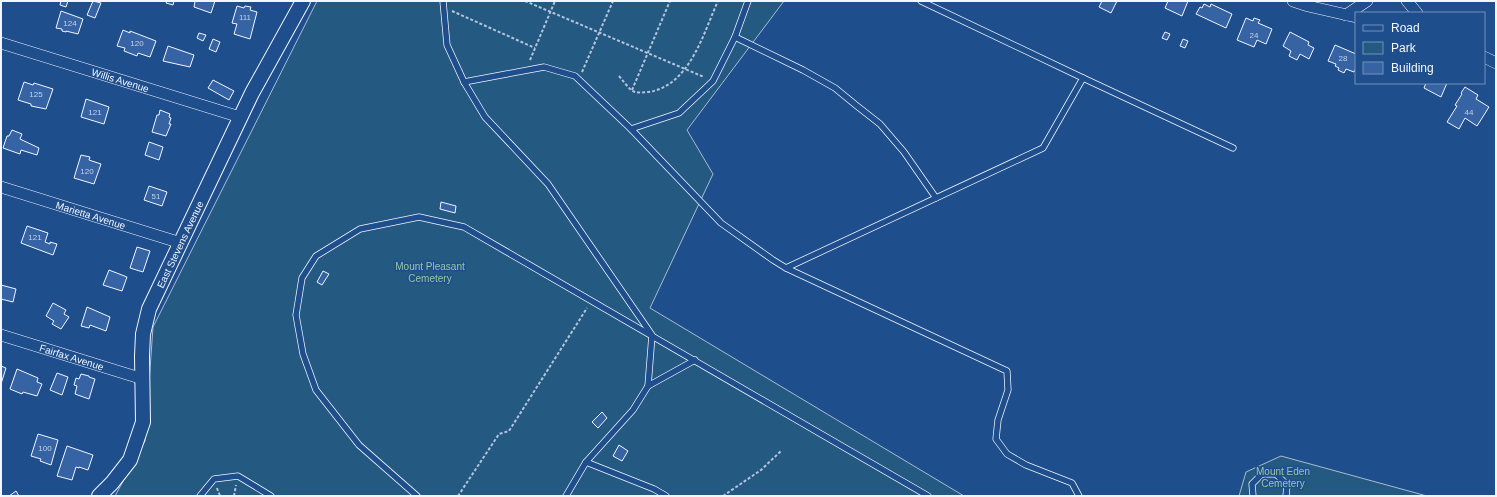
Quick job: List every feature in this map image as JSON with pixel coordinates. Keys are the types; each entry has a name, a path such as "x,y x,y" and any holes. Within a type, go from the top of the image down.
{"street":[{"name":"East Stevens Avenue","path":"99,496 112,483 130,460 143,422 143,334 149,309 252,93 303,1"},
{"path":"1293,1 1351,16"},
{"path":"1355,12 1367,1"},
{"path":"1406,1 1416,12"},
{"name":"Willis Avenue","path":"1,43 240,117"},
{"path":"1485,58 1496,63"},
{"name":"Marietta Avenue","path":"1,187 181,243"},
{"name":"Fairfax Avenue","path":"1,334 143,379"}],"lane":[{"path":"444,1 447,45 464,82 485,117 548,184 652,335 648,386 633,410 586,462 566,496"},
{"path":"631,129 679,113 713,81 735,37 748,1"},
{"path":"921,1 1233,148"},
{"path":"735,37 835,88 880,124 904,152 936,198"},
{"path":"464,82 544,67 575,76 631,129 721,223 773,260 786,268 1007,371 1008,390 998,420 996,439 1007,454 1026,465 1072,483 1079,496"},
{"path":"786,268 1043,148 1083,78"},
{"path":"417,496 358,446 316,390 302,354 296,315 302,278 316,256 360,229 419,217 464,227 928,496"},
{"path":"648,386 695,360"},
{"path":"586,462 666,496"},
{"path":"1253,496 1252,484 1262,474 1276,474 1287,485 1286,496"},
{"path":"200,496 214,478 238,476 271,496"}],"path":[{"path":"525,1 713,81"},
{"path":"526,70 555,1"},
{"path":"579,80 613,1"},
{"path":"632,90 670,1"},
{"path":"619,76 632,90 640,93 657,90 682,74 693,57 718,1"},
{"path":"444,8 535,48"},
{"path":"458,496 499,434 509,431 592,300"},
{"path":"723,496 761,470 781,451"}],"green space":[{"name":"Mount Pleasant Cemetery","path":"317,1 784,1 687,130 713,174 650,308 964,496 115,496 145,441 153,327"},
{"name":"Mount Eden Cemetery","path":"1281,456 1427,496 1239,496 1246,472"}],"building":[{"path":"61,1 68,1 66,7 60,5"},
{"path":"93,1 101,3 95,18 87,15"},
{"path":"167,1 174,1 173,5 166,3"},
{"path":"195,1 215,1 211,13 194,7"},
{"path":"1102,1 1117,1 1111,13 1099,7"},
{"path":"1168,1 1188,1 1182,16 1165,8"},
{"path":"1204,4 1210,7 1211,4 1232,14 1226,28 1196,14 1200,7 1202,8"},
{"path":"237,6 244,8 245,6 251,7 250,10 257,12 250,39 234,34 237,24 232,23"},
{"path":"61,11 83,19 78,34 62,31 62,29 56,28"},
{"path":"1246,18 1253,21 1254,18 1260,20 1258,23 1272,29 1266,44 1257,40 1254,47 1237,40"},
{"path":"123,30 130,33 130,31 156,41 150,57 138,53 137,56 124,51 125,48 117,46"},
{"path":"1165,32 1170,34 1167,40 1162,38"},
{"path":"1290,32 1309,42 1308,45 1314,48 1309,59 1300,54 1297,60 1289,56 1291,51 1283,46"},
{"path":"199,33 206,35 203,41 197,38"},
{"path":"213,39 220,42 216,52 209,49"},
{"path":"1183,39 1188,41 1185,48 1180,46"},
{"path":"1335,45 1355,54 1355,70 1354,72 1346,69 1344,73 1338,70 1339,68 1335,66 1336,64 1328,61"},
{"path":"168,46 194,55 190,67 163,61"},
{"path":"213,80 234,91 229,100 208,88"},
{"path":"24,82 33,85 34,83 53,89 46,109 31,106 31,104 18,100"},
{"path":"1426,84 1447,84 1441,97 1424,88"},
{"path":"1465,87 1478,95 1476,99 1489,107 1477,126 1465,118 1459,129 1447,122 1457,106 1455,105"},
{"path":"86,99 109,107 104,124 81,117"},
{"path":"160,110 170,114 169,117 171,118 169,124 171,124 166,136 152,132"},
{"path":"12,130 22,134 20,139 39,148 37,155 21,150 20,154 3,148 7,136 9,136"},
{"path":"149,142 163,147 159,160 145,155"},
{"path":"81,155 90,157 89,160 101,164 94,184 74,178"},
{"path":"149,186 167,192 162,206 144,200"},
{"path":"441,202 456,206 455,213 440,209"},
{"path":"27,226 48,233 45,242 57,244 53,255 21,243"},
{"path":"137,247 150,251 143,272 130,268"},
{"path":"109,270 127,277 122,291 103,285"},
{"path":"323,271 329,274 322,285 317,282"},
{"path":"1,285 16,289 13,302 1,299"},
{"path":"53,303 66,310 64,314 69,317 61,329 52,324 54,321 46,316"},
{"path":"87,307 110,317 106,331 90,325 89,328 81,326"},
{"path":"1,366 6,368 1,384"},
{"path":"17,369 38,378 37,382 42,384 37,396 23,392 22,394 10,389"},
{"path":"57,373 68,377 62,395 50,390"},
{"path":"81,374 95,379 89,399 75,394 77,386 74,385 76,378 79,379"},
{"path":"602,412 607,418 598,428 592,422"},
{"path":"38,434 58,440 51,465 40,461 41,459 31,456"},
{"path":"619,445 628,451 622,461 613,456"},
{"path":"67,446 93,455 88,470 76,467 72,480 57,476"},
{"path":"16,491 19,496 9,496"}]}
